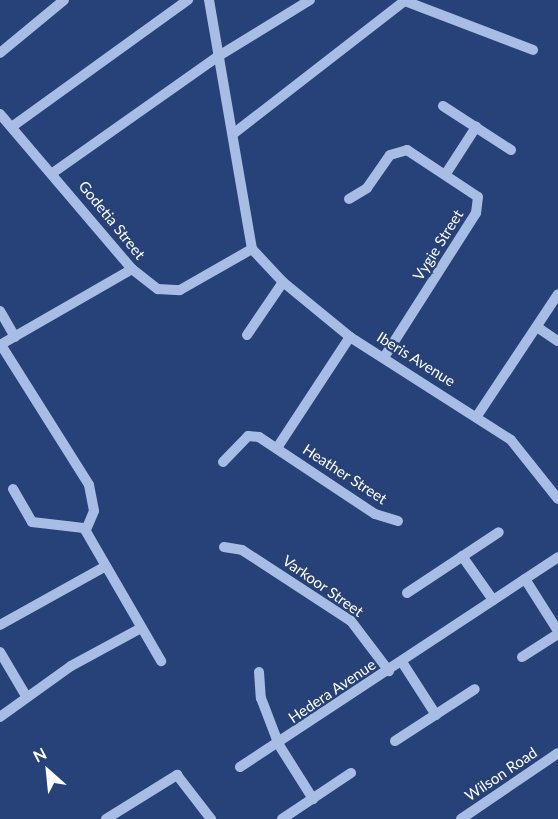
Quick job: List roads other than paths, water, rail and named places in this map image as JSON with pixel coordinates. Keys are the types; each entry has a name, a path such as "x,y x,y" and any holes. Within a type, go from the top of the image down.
{"street":[{"path":"0,53 64,0"},
{"path":"13,126 188,0"},
{"path":"209,0 217,57 233,134 252,249"},
{"path":"54,172 217,57 310,0"},
{"path":"233,134 406,0 533,50"},
{"path":"442,106 511,150"},
{"name":"Godetia Street","path":"0,114 54,172 132,269 158,289 180,290 252,249"},
{"path":"447,172 476,127"},
{"name":"Vygie Street","path":"348,199 367,188 398,151 410,151 447,172 474,191 478,207 386,356"},
{"name":"Iberis Avenue","path":"252,249 283,282 350,337 386,356 477,416 524,452 558,499"},
{"path":"132,269 0,345 89,484 94,511 86,530 104,567 161,661"},
{"path":"247,335 283,282"},
{"path":"477,416 558,294"},
{"path":"0,311 15,337"},
{"path":"537,327 558,341"},
{"name":"Heather Street","path":"277,448 350,337"},
{"name":"Heather Street","path":"223,462 248,436 277,448 375,514 398,521"},
{"path":"14,489 32,522 86,530"},
{"path":"406,593 499,531"},
{"name":"Varkoor Street","path":"224,547 242,550 351,621 389,671"},
{"path":"462,556 493,600"},
{"name":"Hedera Avenue","path":"240,767 279,745 558,557"},
{"path":"0,625 104,567"},
{"path":"522,657 558,633 525,579"},
{"path":"0,717 26,696 141,628"},
{"path":"0,652 26,696"},
{"path":"402,662 436,715"},
{"path":"259,672 261,698 279,745 313,798"},
{"path":"395,741 475,689"},
{"name":"Wilson Road","path":"460,819 558,753"},
{"path":"282,819 351,773"},
{"path":"106,819 177,775 211,819"}]}
